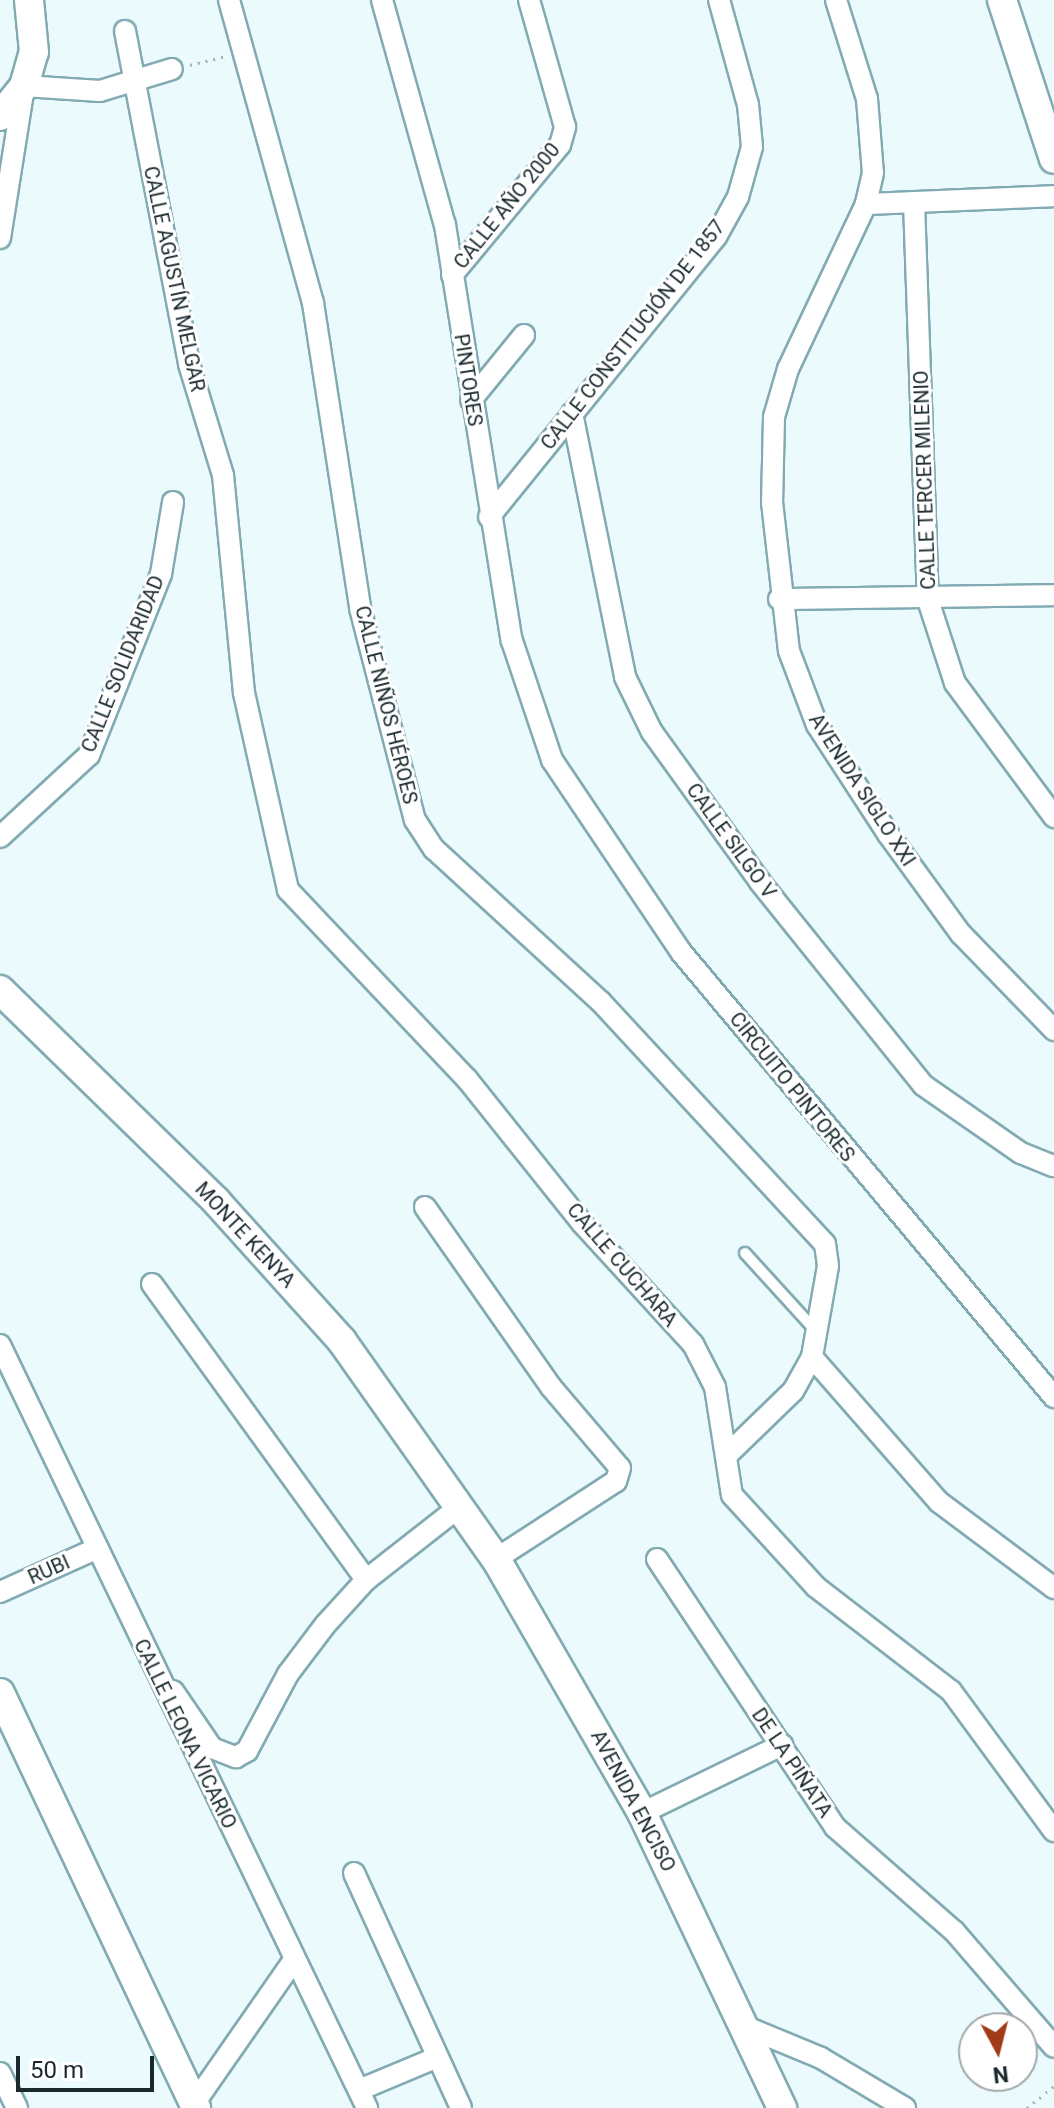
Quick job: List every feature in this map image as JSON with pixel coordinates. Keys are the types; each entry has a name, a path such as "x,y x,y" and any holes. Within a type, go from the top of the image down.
{"main road":[{"path":"0,116 24,86 34,52 29,0"},
{"path":"1002,0 1054,159"},
{"name":"MONTE KENYA","path":"0,990 216,1201 332,1329 459,1507"},
{"name":"AVENIDA ENCISO","path":"459,1507 496,1559 642,1813 739,2024 782,2108"},
{"path":"0,1693 194,2106"}],"street":[{"name":"CALLE NIÑOS HÉROES","path":"229,0 313,303 360,608 415,820 434,849 600,1001 825,1244 829,1257 817,1332"},
{"name":"PINTORES","path":"382,0 425,135 452,275 489,517 525,693 552,760"},
{"name":"CALLE AÑO 2000","path":"452,275 560,145 565,127 529,0"},
{"name":"CALLE CONSTITUCIÓN DE 1857","path":"489,517 716,237 749,172 748,105 719,0"},
{"name":"AVENIDA SIGLO XXI","path":"836,0 872,135 866,204 788,369 774,417 779,599 797,683 817,725 961,934 1054,1030"},
{"name":"CALLE AGUSTÍN MELGAR","path":"125,31 132,84 189,364 223,475 240,663"},
{"path":"0,238 24,86 100,91 132,84 172,69"},
{"path":"866,204 1054,196"},
{"name":"CALLE TERCER MILENIO","path":"914,202 928,600 962,696 1054,817"},
{"path":"471,400 524,335"},
{"name":"CALLE SILGO V","path":"572,413 625,677 652,732 760,882 923,1085 1021,1153 1054,1166"},
{"name":"CALLE SOLIDARIDAD","path":"0,837 89,755 161,574 173,502"},
{"path":"779,599 928,600 1054,595"},
{"name":"CALLE CUCHARA","path":"240,663 288,890 467,1079 582,1223 693,1344 715,1387 732,1495 816,1587 951,1691 1054,1831"},
{"name":"CIRCUITO PINTORES","path":"552,760 681,952 1054,1397"},
{"path":"425,1207 551,1387 620,1468 616,1481 496,1559"},
{"path":"152,1284 366,1580"},
{"path":"726,1456 793,1391 812,1357 817,1332"},
{"name":"CALLE LEONA VICARIO","path":"0,1345 156,1677 363,2099"},
{"path":"812,1357 939,1502 1054,1588"},
{"path":"156,1677 212,1748 236,1757 247,1751 288,1674 366,1580 459,1507"},
{"name":"RUBI","path":"0,1592 98,1548"},
{"name":"DE LA PIÑATA","path":"657,1559 835,1827 954,1931 1054,2047"},
{"path":"642,1813 782,1745"},
{"path":"354,1873 433,2059 461,2108"},
{"path":"194,2106 294,1960"},
{"path":"739,2024 821,2058 905,2108"},
{"path":"363,2099 433,2059"},
{"path":"0,2073 17,2108"}],"lane":[{"path":"745,1253 817,1332"}],"path":[{"path":"172,69 244,51"},
{"path":"1027,2108 1054,2086"}]}
